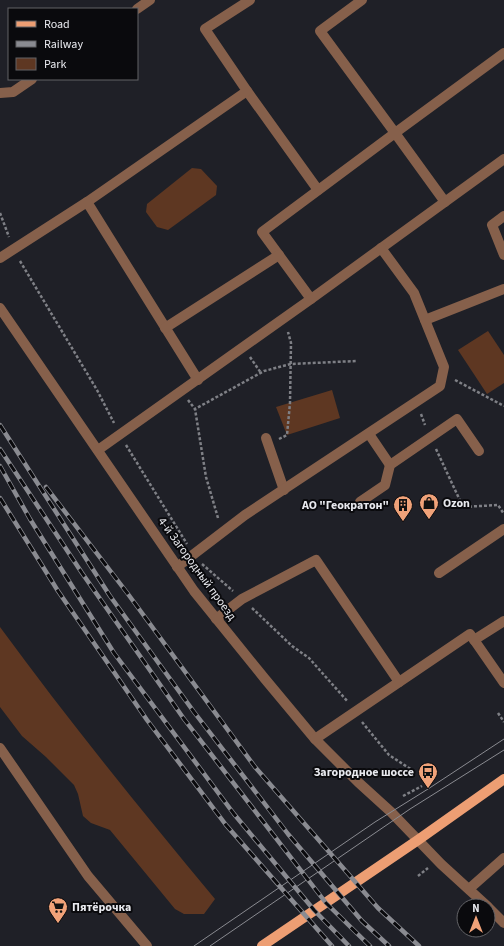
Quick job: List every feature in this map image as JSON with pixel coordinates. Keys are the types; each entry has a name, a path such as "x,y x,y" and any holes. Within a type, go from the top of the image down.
{"main road":[{"path":"262,946 418,840 504,779"}],"street":[{"path":"138,8 150,0"},
{"path":"250,0 205,29 318,190"},
{"path":"362,0 320,31 446,202"},
{"path":"311,299 262,232 504,53"},
{"path":"0,93 13,92 31,80"},
{"path":"0,258 87,202 247,90"},
{"path":"98,450 198,380 504,159"},
{"path":"87,202 198,380"},
{"path":"504,216 492,225 504,255"},
{"path":"177,567 245,515 417,403 440,386 444,367 414,293 381,248"},
{"path":"165,328 278,255"},
{"path":"425,320 504,289"},
{"name":"4-й Загородный проезд","path":"0,308 177,567 216,619 315,739 478,898"},
{"path":"360,502 385,485 390,465 457,419 479,451"},
{"path":"369,434 390,465"},
{"path":"266,438 284,490"},
{"path":"439,573 504,529"},
{"path":"216,619 242,599 316,560 399,682"},
{"path":"474,640 504,620"},
{"path":"315,739 470,634 504,683"},
{"path":"0,748 88,876 147,946"},
{"path":"469,889 504,858"},
{"name":"4-й Загородный проезд","path":"496,915 504,923"}],"path":[{"path":"0,213 13,249 97,390 120,435 197,559 292,646 309,658 345,698 389,756 412,770"},
{"path":"287,435 290,403 291,343"},
{"path":"252,360 260,373"},
{"path":"223,532 206,477 196,409 260,373 291,364 356,361"},
{"path":"443,374 504,406"},
{"path":"417,403 430,438 463,507 498,506 504,514"},
{"path":"498,713 504,722"},
{"path":"403,796 422,786"}],"green space":[{"path":"192,168 201,169 217,186 216,195 168,230 157,227 146,212 147,204"},
{"path":"488,331 504,355 504,383 487,394 458,350"},
{"path":"332,390 340,418 287,435 276,407"},
{"path":"0,627 105,764 215,899 204,914 184,914 175,909 110,830 91,823 83,816 78,794 74,785 22,736 0,707"}],"tram line":[{"path":"194,946 375,822 504,739"},
{"path":"210,946 410,809 504,750"}],"railway":[{"path":"0,425 110,596 194,712 288,834 362,921 389,946"},
{"path":"0,449 82,573 184,719 326,903 370,946"},
{"path":"0,466 30,519 114,653 234,814 314,910 349,946"},
{"path":"46,487 128,594 255,767 378,908 419,946"},
{"path":"0,498 58,591 147,720 226,825 332,946"}],"place":[{"name":"Ozon","path":"429,520"},
{"name":"АО \"Геократон\"","path":"403,522"},
{"name":"Загородное шоссе","path":"428,789"},
{"name":"Пятёрочка","path":"58,924"}]}
